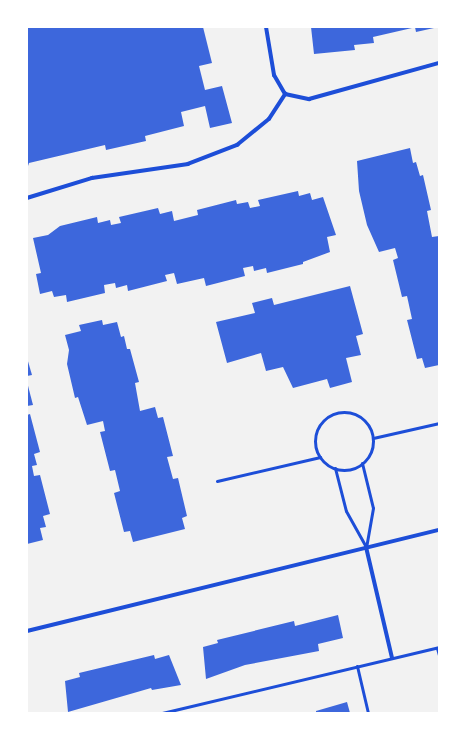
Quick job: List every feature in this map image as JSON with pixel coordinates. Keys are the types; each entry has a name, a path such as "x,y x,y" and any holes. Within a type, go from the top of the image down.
{"street":[{"path":"266,27 274,75 285,94 309,99 432,68 439,68"},
{"path":"432,68 439,63"},
{"path":"27,198 92,178 188,164 237,145 269,119 285,94"},
{"path":"27,631 439,530"},
{"path":"366,547 392,658"}],"lane":[{"path":"338,412 357,415 370,429 372,438 368,456 362,463 345,470 335,468 320,457 315,449 317,430 322,421 338,412"},
{"path":"372,438 439,422"},
{"path":"217,481 320,457"},
{"path":"362,463 373,508 366,547"},
{"path":"335,468 346,511 366,547"},
{"path":"162,713 438,648 439,655"},
{"path":"357,666 368,713"}],"building":[{"path":"27,27 203,27 212,63 199,66 205,90 222,86 232,123 210,128 205,106 181,112 184,126 145,136 146,141 106,150 105,145 29,163 27,169"},
{"path":"311,27 412,28 373,37 374,43 354,45 355,50 314,54"},
{"path":"415,27 434,27 434,28 416,32"},
{"path":"410,148 413,163 416,162 420,176 423,175 431,210 427,211 432,237 439,236 439,365 425,368 422,358 417,359 407,320 412,319 407,296 402,297 393,260 398,258 395,248 379,252 367,225 359,191 357,161"},
{"path":"298,191 299,196 310,193 312,200 323,197 336,235 327,237 330,252 303,262 303,264 267,273 266,268 254,271 253,266 243,268 245,276 206,286 204,278 177,284 174,273 165,275 167,281 128,291 127,285 116,288 115,283 104,285 105,293 67,302 66,295 54,297 52,291 40,294 36,274 41,273 33,238 48,235 60,226 97,217 98,223 110,220 111,225 121,223 119,217 158,208 160,214 172,211 174,221 198,215 197,210 236,200 237,204 248,202 250,208 260,206 258,200"},
{"path":"350,286 363,334 356,336 361,355 346,358 352,382 330,388 327,379 293,388 283,367 266,371 261,353 227,363 216,322 255,313 252,303 272,298 274,305"},
{"path":"102,320 103,325 117,322 121,337 124,336 127,349 130,349 139,382 135,383 140,411 155,407 158,418 163,417 173,456 167,457 173,479 178,478 187,516 182,518 185,529 133,542 130,531 124,532 114,493 120,491 115,470 110,471 100,432 105,431 103,421 87,425 78,397 75,398 67,364 69,350 65,335 81,331 79,325"},
{"path":"27,358 32,375 27,376"},
{"path":"27,382 33,405 27,406"},
{"path":"30,414 40,452 34,454 37,465 32,466 34,476 40,475 50,514 43,516 46,527 40,528 43,540 27,544 27,415"},
{"path":"338,615 343,638 318,644 319,651 245,665 206,679 203,647 218,643 217,640 294,621 295,626"},
{"path":"154,655 155,659 169,655 181,685 152,690 151,688 68,712 65,681 80,677 79,673"},
{"path":"347,702 350,713 316,713 316,711"}]}
